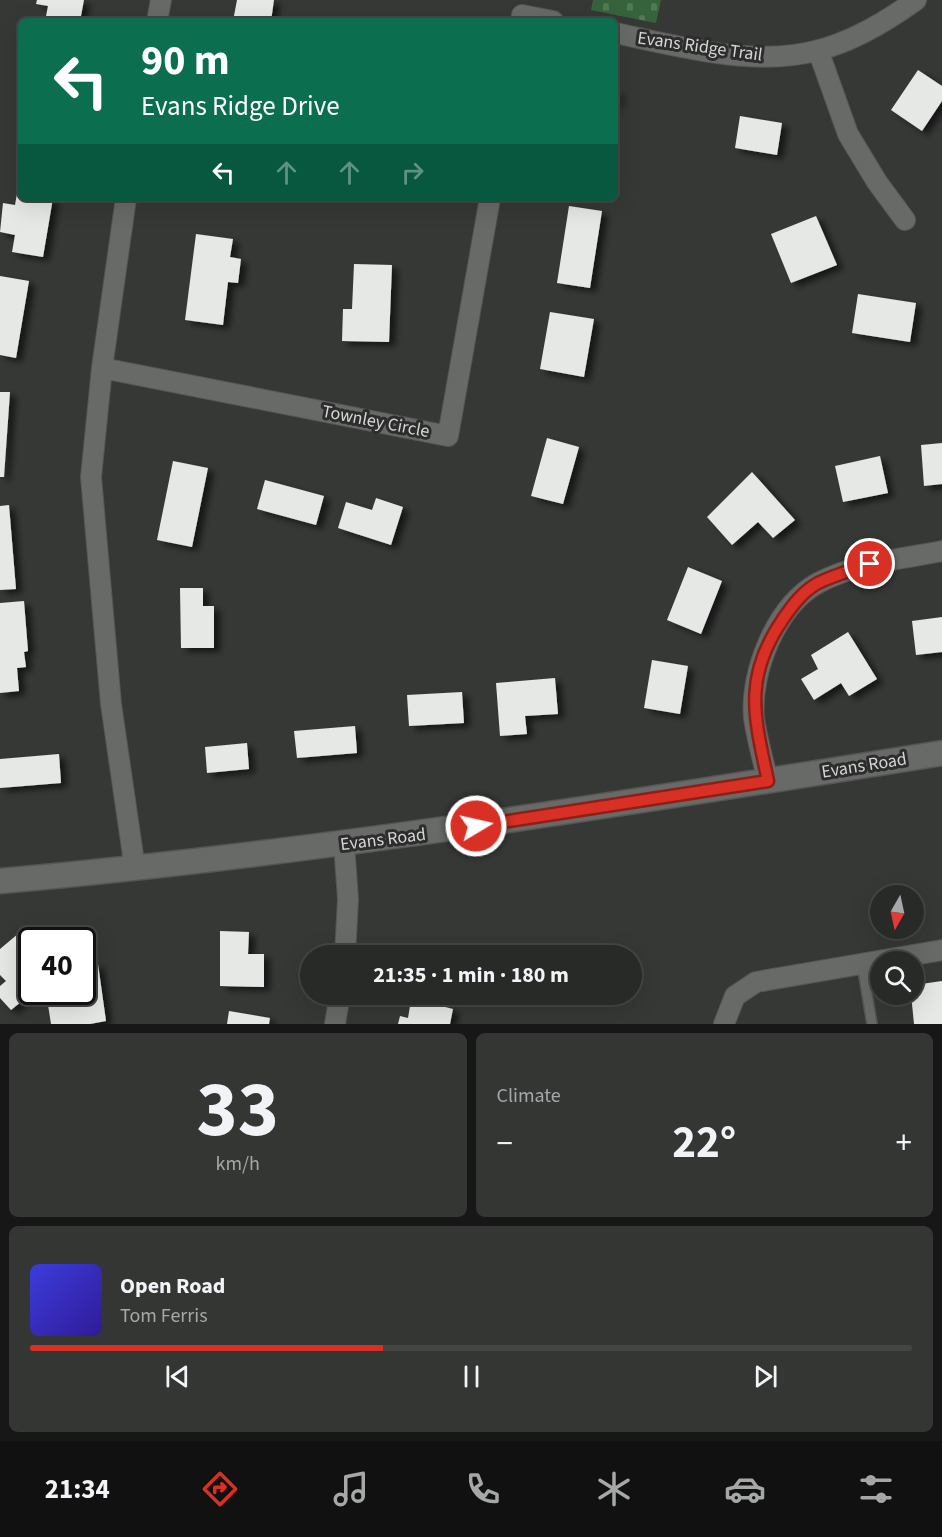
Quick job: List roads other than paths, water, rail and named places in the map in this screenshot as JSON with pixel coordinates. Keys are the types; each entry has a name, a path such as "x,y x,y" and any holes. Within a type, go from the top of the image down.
{"street":[{"path":"158,18 161,0"},
{"name":"Evans Ridge Trail","path":"618,34 742,55 778,56 818,51 895,16 916,0"},
{"path":"522,12 543,18"},
{"path":"818,51 848,134 877,182 905,220"},
{"path":"126,201 102,368 91,477 111,704 135,869"},
{"name":"Townley Circle","path":"102,368 448,436 489,201"},
{"path":"768,781 754,717 757,669 767,642 795,603 817,584 870,564 942,551"},
{"name":"Evans Road","path":"0,881 135,869 344,844 942,753"},
{"path":"344,844 348,899 346,945"},
{"path":"724,1024 735,996 756,982 942,950"},
{"path":"335,1024 338,1005"}],"lane":[{"path":"862,964 872,1024"}]}
